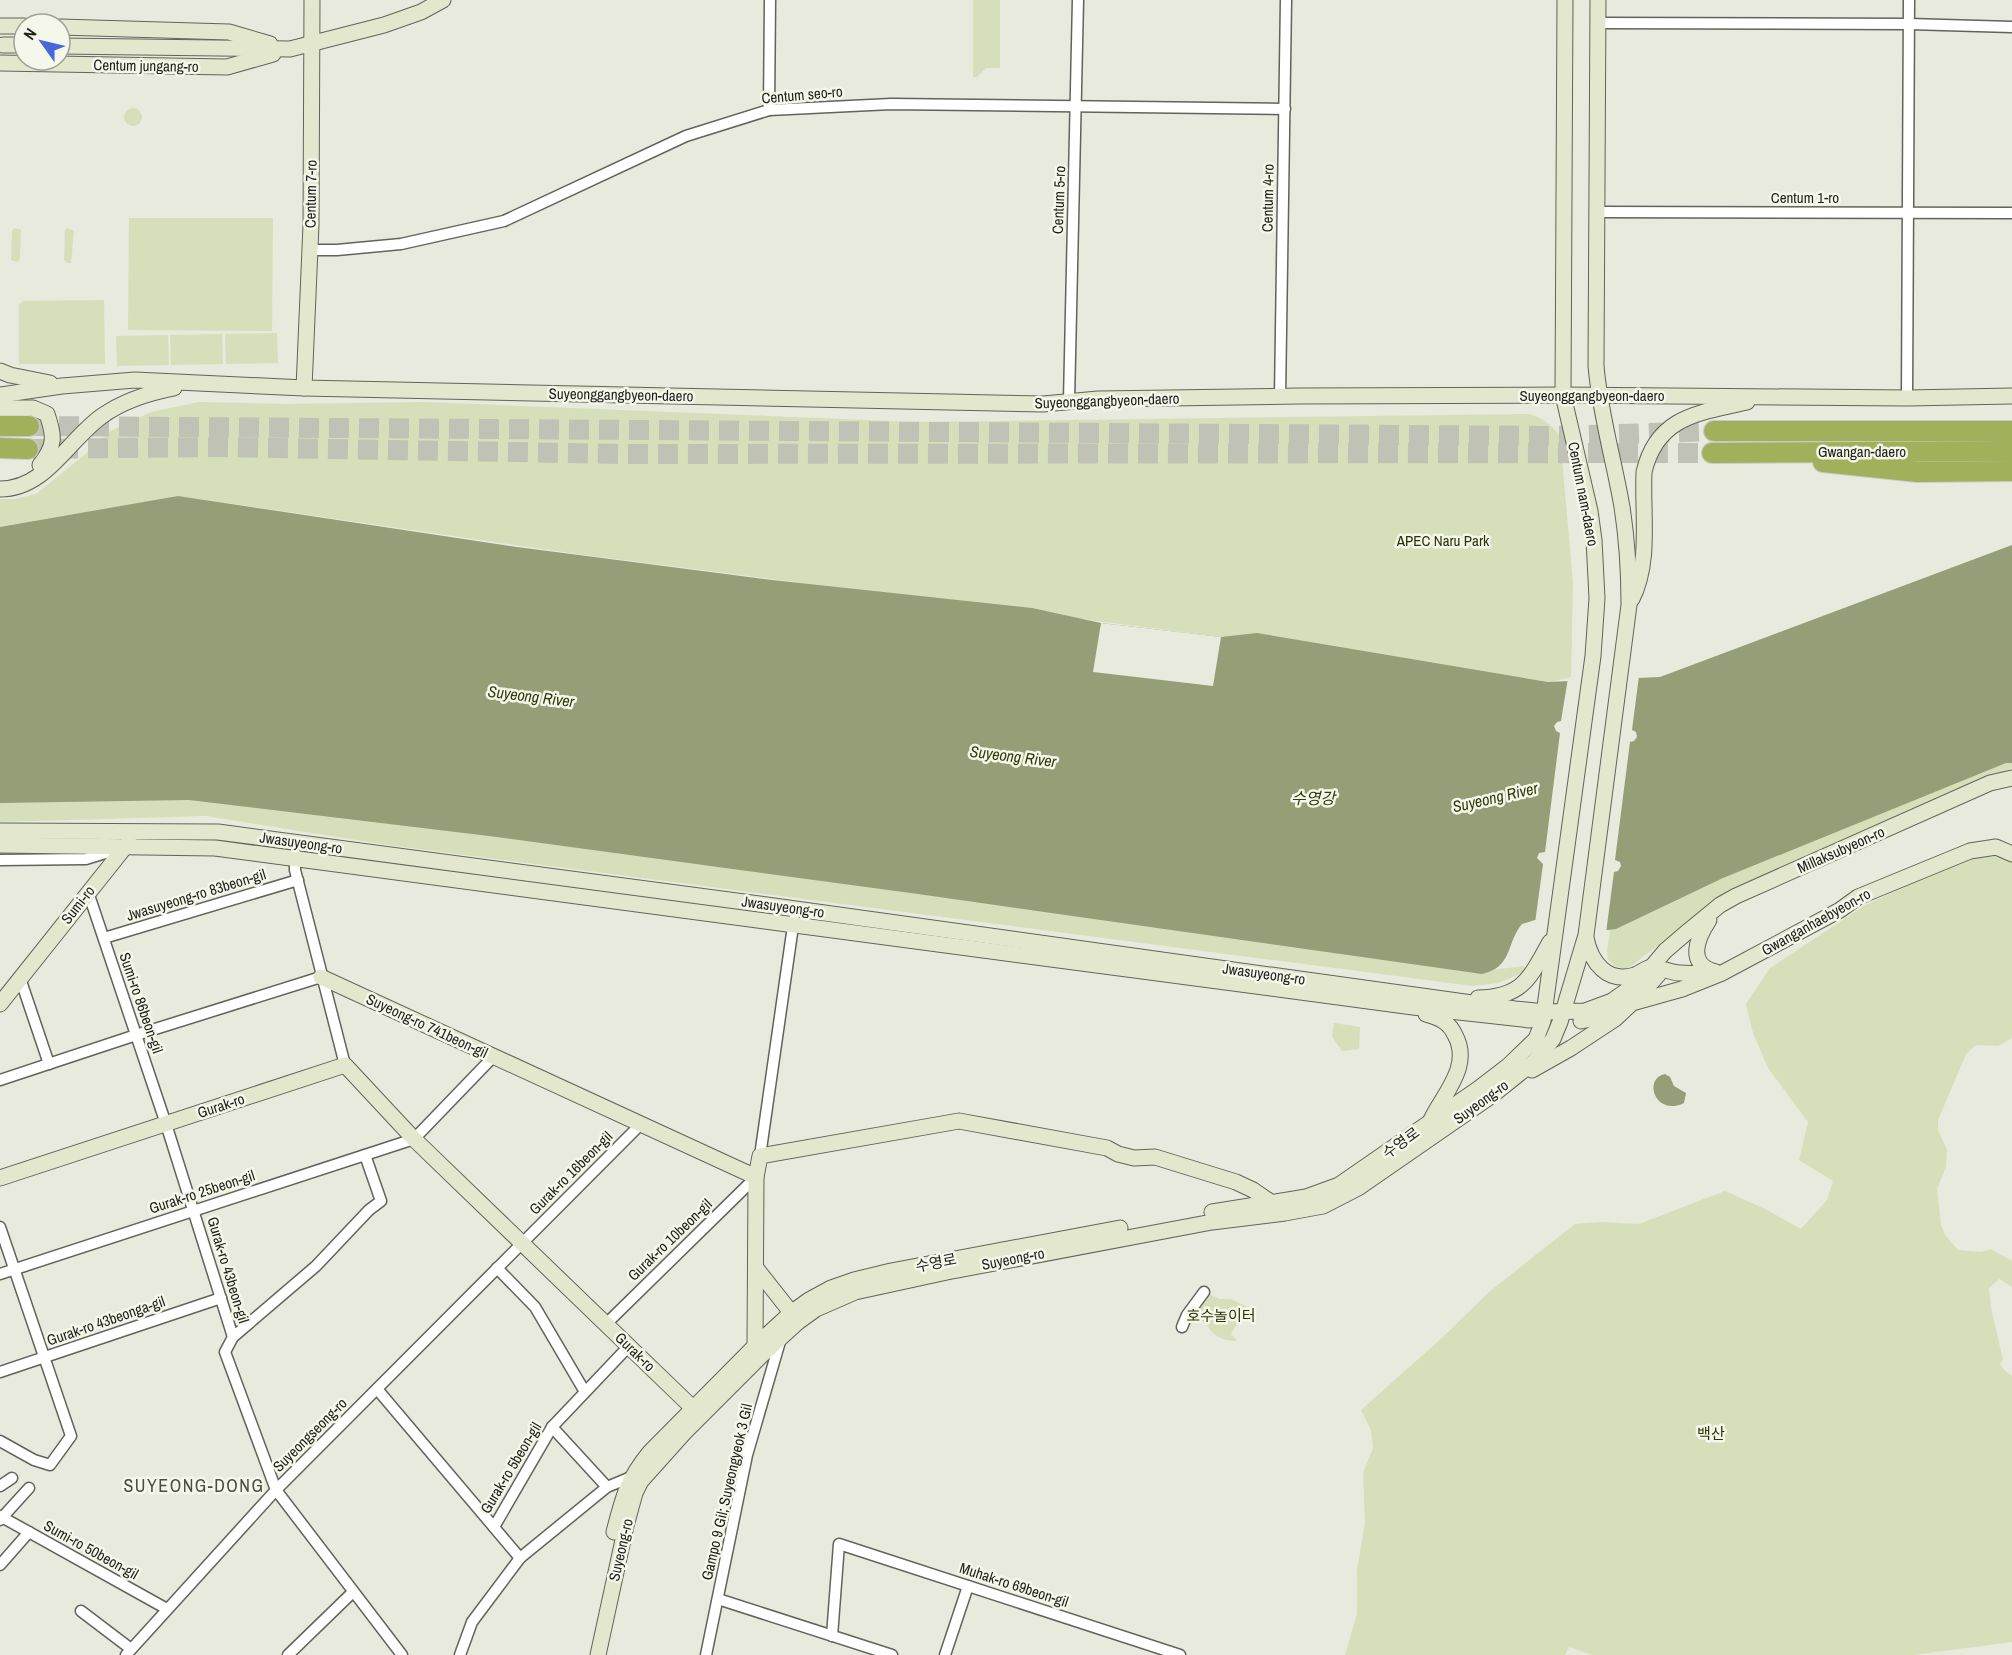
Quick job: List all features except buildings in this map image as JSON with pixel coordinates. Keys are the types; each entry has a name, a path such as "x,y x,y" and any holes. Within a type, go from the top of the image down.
{"highway":[{"path":"0,426 29,426"},
{"name":"Gwangan-daero","path":"1714,431 2012,431"},
{"path":"0,448 28,448"},
{"name":"Gwangan-daero","path":"2012,451 1720,453 1918,472 2012,471"}],"main road":[{"name":"Centum 7-ro","path":"304,388 310,250 312,0"},
{"name":"Centum jungang-ro","path":"0,63 227,67 384,25 421,12 443,0"},
{"name":"Centum nam-daero","path":"1544,1016 1593,656 1597,598 1590,511 1563,395 1565,0"},
{"path":"1562,1017 1586,936 1629,605 1629,575 1622,508 1598,395 1596,366 1598,0"},
{"name":"Centum jungang-ro","path":"72,27 229,32 290,49"},
{"path":"3,45 12,45"},
{"name":"Centum jungang-ro","path":"72,46 290,49"},
{"path":"0,371 62,386"},
{"name":"Suyeonggangbyeon-daero","path":"62,386 135,380 304,388 1032,404 1098,399 1280,397 1598,395 1907,398 2012,396"},
{"name":"Suyeonggangbyeon-daero","path":"5,489 36,478 101,416 121,404 151,392 201,384"},
{"path":"0,394 62,386"},
{"path":"1629,605 1639,585 1645,544 1644,472 1654,445 1668,429 1687,416 1771,397"},
{"path":"0,408 33,408 47,414 54,432 51,452 38,468 5,489"},
{"name":"Millaksubyeon-ro","path":"1562,1017 1579,1022 1601,1017 1632,1003 1658,969 1665,951 1720,905 1736,896 1990,783 2012,778"},
{"name":"Jwasuyeong-ro","path":"0,831 218,832 296,850 795,917 1413,1007 1510,1019 1544,1016"},
{"name":"Sumi-ro","path":"0,1004 136,832"},
{"name":"Jwasuyeong-ro","path":"0,846 296,850 316,860 795,917 1455,1000 1544,1016 1562,1017"},
{"name":"Gwanganhaebyeon-ro","path":"1658,969 1680,973 1722,973 1840,910 1858,897 1970,851 1996,847 2012,854"},
{"path":"1720,905 1700,933 1696,954 1701,964 1710,970 1722,973"},
{"path":"1455,1000 1487,998 1513,992 1541,962 1557,932"},
{"path":"1586,936 1589,953 1596,964 1607,974 1620,978 1658,969"},
{"name":"Millaksubyeon-ro","path":"1562,1017 1594,1009 1611,1001 1658,969"},
{"path":"1521,1073 1571,1048 1615,1019 1632,1003 1682,989 1722,973"},
{"name":"Suyeong-ro 741beon-gil","path":"321,977 756,1178"},
{"path":"1413,1007 1442,1019 1454,1031 1461,1045 1461,1065 1454,1082 1430,1122"},
{"name":"수영로","path":"1279,1208 1339,1185 1478,1089 1521,1055 1536,1039 1544,1016"},
{"name":"Suyeong-ro","path":"598,1655 635,1493 649,1470 697,1412 781,1338 795,1318 870,1288 1279,1208 1323,1206 1358,1188 1521,1073 1553,1039 1562,1017"},
{"name":"Gurak-ro","path":"0,1178 345,1065 414,1139 697,1412"},
{"path":"755,1346 756,1178 760,1156 959,1121 1107,1148 1118,1154 1134,1158 1155,1157 1236,1182 1253,1190 1279,1208"},
{"path":"587,1655 622,1499 631,1477 650,1452 697,1412 755,1346 795,1318 756,1268"}],"street":[{"path":"770,0 770,110"},
{"name":"Centum 5-ro","path":"1069,401 1078,0"},
{"name":"Centum 4-ro","path":"1280,397 1286,0"},
{"path":"1907,398 1909,0"},
{"path":"1598,22 2012,27"},
{"name":"Centum seo-ro","path":"310,250 401,244 504,221 686,136 770,110 891,104 1285,109"},
{"name":"Centum 1-ro","path":"1597,212 2012,213"},
{"path":"0,860 86,859 126,847"},
{"path":"296,850 295,870 345,1065"},
{"name":"Jwasuyeong-ro 83beon-gil","path":"104,938 298,880"},
{"name":"Sumi-ro 86beon-gil","path":"88,892 166,1124"},
{"path":"760,1156 795,917"},
{"path":"0,1080 321,977"},
{"path":"20,978 49,1064"},
{"path":"414,1139 494,1057"},
{"name":"Gurak-ro 43beon-gil","path":"166,1124 233,1337 225,1352 276,1490 402,1655"},
{"name":"Gurak-ro 16beon-gil","path":"522,1244 641,1124"},
{"name":"Gurak-ro 25beon-gil","path":"0,1274 414,1139"},
{"path":"233,1337 316,1266 369,1210 381,1201 365,1155"},
{"name":"Gurak-ro 10beon-gil","path":"606,1324 756,1178"},
{"path":"0,1227 71,1436 50,1465 34,1460 0,1441"},
{"name":"Suyeongseong-ro","path":"129,1653 276,1490 522,1244"},
{"path":"497,1268 535,1307 585,1392"},
{"path":"1182,1327 1187,1315 1204,1292"},
{"name":"Gurak-ro 43beonga-gil","path":"0,1372 221,1298"},
{"name":"Gampo 9 Gil; Suyeongyeok 3 Gil","path":"706,1655 747,1455 781,1338"},
{"name":"Gurak-ro 5beon-gil","path":"494,1527 552,1427 629,1346"},
{"path":"377,1389 520,1558"},
{"path":"552,1427 607,1487"},
{"path":"460,1655 472,1622 520,1558 607,1487 631,1477"},
{"path":"0,1486 12,1478"},
{"path":"1,1518 29,1488"},
{"name":"Sumi-ro 50beon-gil","path":"1,1518 167,1610"},
{"path":"0,1564 29,1532"},
{"name":"Muhak-ro 69beon-gil","path":"832,1636 839,1544 1180,1655"},
{"path":"945,1655 968,1586"},
{"path":"288,1655 353,1592"},
{"path":"718,1599 892,1655"},
{"path":"81,1611 129,1653"}],"green space":[{"path":"973,0 1000,0 1000,68 986,68 977,77 973,77"},
{"path":"133,108 139,111 142,117 139,123 133,126 127,123 124,117 127,111"},
{"path":"129,218 273,218 272,331 128,330"},
{"path":"14,228 21,230 18,262 11,260"},
{"path":"67,228 74,231 71,263 64,260"},
{"path":"104,300 105,364 19,364 19,304 23,301"},
{"path":"277,333 278,363 226,364 225,334"},
{"path":"222,334 223,364 171,365 170,335"},
{"path":"168,335 169,365 117,366 116,336"},
{"name":"APEC Naru Park","path":"199,402 286,404 425,402 915,422 1529,414 1546,422 1560,436 1573,583 1571,677 1551,682 577,554 178,496 0,532 0,499 15,499 36,494 109,432 151,412"},
{"path":"2012,750 2012,768 1722,895 1630,967 1618,967 1608,959 1612,917"},
{"path":"0,789 204,791 1483,971 1525,966 1523,973 1498,983 1473,986 388,845 206,816 0,822"},
{"name":"백산","path":"1988,851 2012,859 2012,1038 1998,1046 1976,1045 1966,1054 1938,1120 1938,1130 1947,1150 1946,1167 1937,1189 1941,1225 1945,1235 1958,1250 1981,1252 1991,1249 2012,1261 2012,1287 1999,1279 1989,1288 1991,1308 2003,1360 2000,1364 2012,1376 2012,1642 1913,1655 1592,1655 1569,1647 1565,1655 1345,1655 1357,1614 1357,1571 1365,1522 1363,1473 1373,1448 1371,1430 1361,1410 1443,1337 1489,1292 1575,1224 1600,1222 1639,1224 1725,1191 1801,1229 1827,1200 1833,1181 1799,1160 1808,1122 1768,1068 1753,1033 1746,1004 1770,968 1864,906 1956,862"},
{"path":"1334,1023 1360,1027 1359,1049 1342,1051 1332,1037"},
{"name":"호수놀이터","path":"1204,1292 1219,1299 1231,1299 1249,1308 1246,1320 1237,1324 1231,1334 1237,1341 1218,1337 1205,1322 1195,1321 1187,1315"}],"water":[{"name":"수영강","path":"178,496 517,547 772,580 1032,608 1101,623 1221,637 1257,633 1548,682 1660,677 2012,545 2012,763 2006,763 1723,878 1616,929 1608,930 1538,919 1522,924 1504,960 1492,971 1482,974 489,836 189,800 0,803 0,527"},
{"path":"1665,1074 1670,1077 1674,1086 1686,1093 1684,1103 1674,1106 1666,1105 1655,1096 1654,1083 1658,1077"}],"pier":[{"path":"1101,623 1221,637 1213,686 1093,672"},
{"path":"1639,676 1632,730 1636,732 1637,737 1630,742 1615,860 1620,862 1621,866 1618,871 1614,872 1606,933 1535,923 1543,864 1537,858 1539,853 1545,852 1560,733 1554,726 1561,721 1568,678"}],"tunnel":[{"path":"29,426 1560,436 1714,431"},
{"path":"28,449 218,447 622,454 1712,453"}],"district":[{"name":"SUYEONG-DONG","path":"194,1486"}],"water label":[{"name":"Suyeong River","path":"531,696"},
{"name":"Suyeong River","path":"1013,756"},
{"name":"Suyeong River","path":"1495,797"}]}
